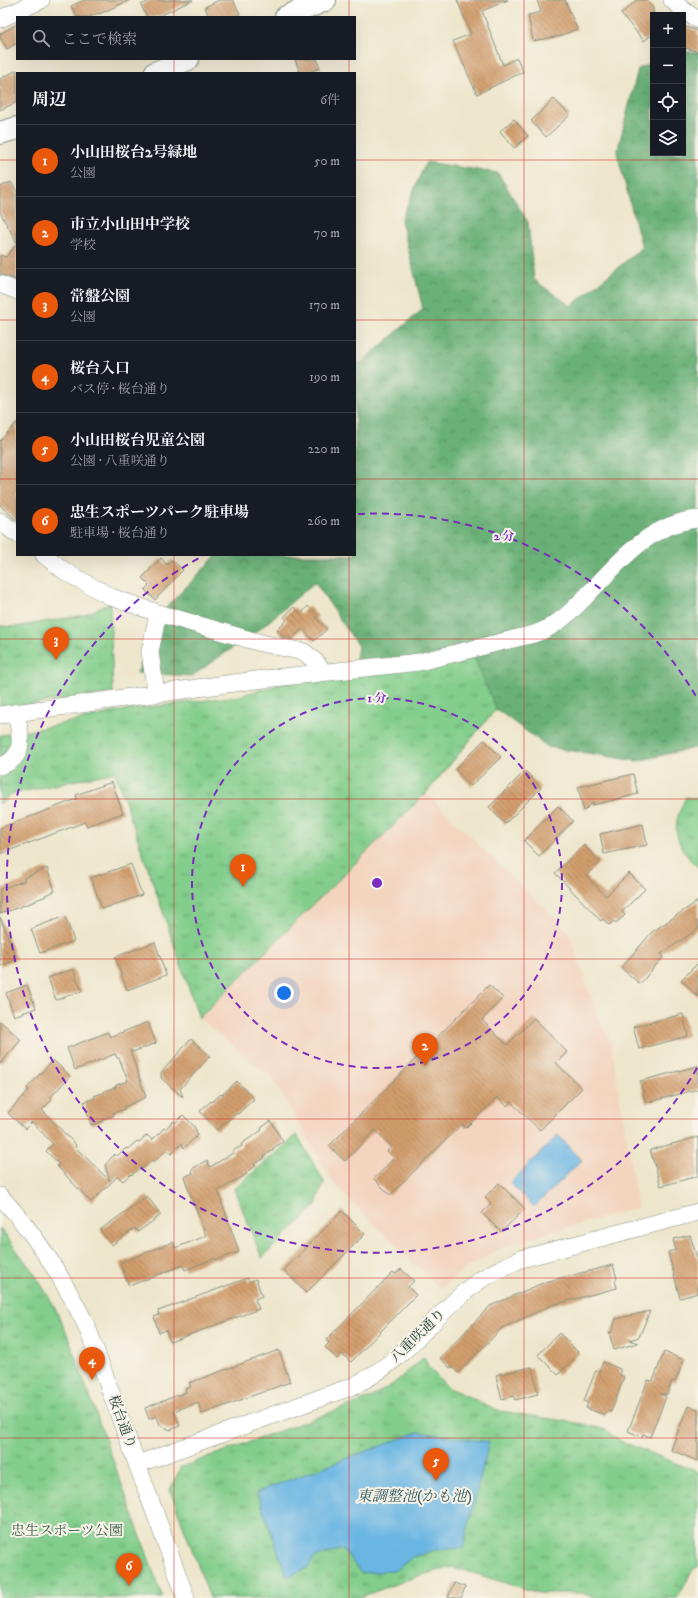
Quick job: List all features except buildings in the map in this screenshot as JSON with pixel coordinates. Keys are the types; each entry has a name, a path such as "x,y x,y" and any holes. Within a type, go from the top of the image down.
{"main road":[{"path":"288,16 325,0"},
{"path":"0,132 16,128"}],"street":[{"path":"0,19 41,0"},
{"path":"672,0 683,10 698,20"},
{"path":"0,284 16,291"},
{"path":"0,766 6,764 18,754 20,744 19,733 8,713 323,672 420,662 546,630 573,611 608,573 648,536 677,523 698,519"},
{"path":"0,521 16,533"},
{"path":"45,556 66,572 111,597 158,613 261,643 304,652 316,662 323,672"},
{"path":"156,694 150,652 158,613"},
{"name":"桜台通り","path":"0,1196 35,1238 66,1286 87,1327 186,1598"},
{"name":"八重咲通り","path":"138,1464 353,1386 375,1375 395,1360 450,1304 473,1285 498,1269 521,1259 698,1212"}],"shaded area":[{"path":"426,793 569,933 599,1020 611,1043 638,1208 507,1244 468,1267 440,1289 334,1184 273,1079 199,1018"}],"green space":[{"path":"686,51 698,53 698,747 637,761 548,747 496,709 426,793 131,768 11,794 0,804 0,736 341,747 358,646 315,582 261,628 192,676 137,673 164,610 216,556 356,556 356,360 360,364 423,309 401,220 426,162 498,173 528,222 534,280 571,306 642,248 617,153 638,69 650,63 650,156 686,156"},
{"path":"110,603 113,693 0,708 0,626 15,627 84,615"},
{"path":"470,648 496,709 426,793 199,1018 115,772 11,794 0,804 0,735 19,733 125,710 239,696 323,672"},
{"path":"686,797 698,799 698,867 684,852 677,835 676,828 678,818"},
{"path":"297,1135 324,1182 315,1207 262,1258 234,1189"},
{"name":"忠生スポーツ公園","path":"0,1228 34,1273 52,1302 67,1334 163,1598 0,1598"},
{"path":"424,1357 429,1368 449,1388 500,1411 583,1424 606,1430 618,1440 698,1472 698,1567 694,1568 677,1598 595,1598 582,1593 539,1593 453,1567 421,1575 357,1598 210,1598 170,1490 181,1467 370,1398 393,1384"}],"water":[{"path":"558,1135 582,1160 534,1207 510,1183"},
{"name":"東調整池(かも池)","path":"418,1432 489,1442 463,1548 435,1550 413,1557 394,1571 361,1573 343,1549 315,1557 307,1568 287,1577 257,1492"}],"place":[{"name":"常盤公園","path":"56,660"},
{"name":"小山田桜台2号緑地","path":"243,887"},
{"name":"市立小山田中学校","path":"425,1066"},
{"name":"桜台入口","path":"92,1380"},
{"name":"小山田桜台児童公園","path":"436,1481"},
{"name":"忠生スポーツパーク駐車場","path":"129,1586"}]}
